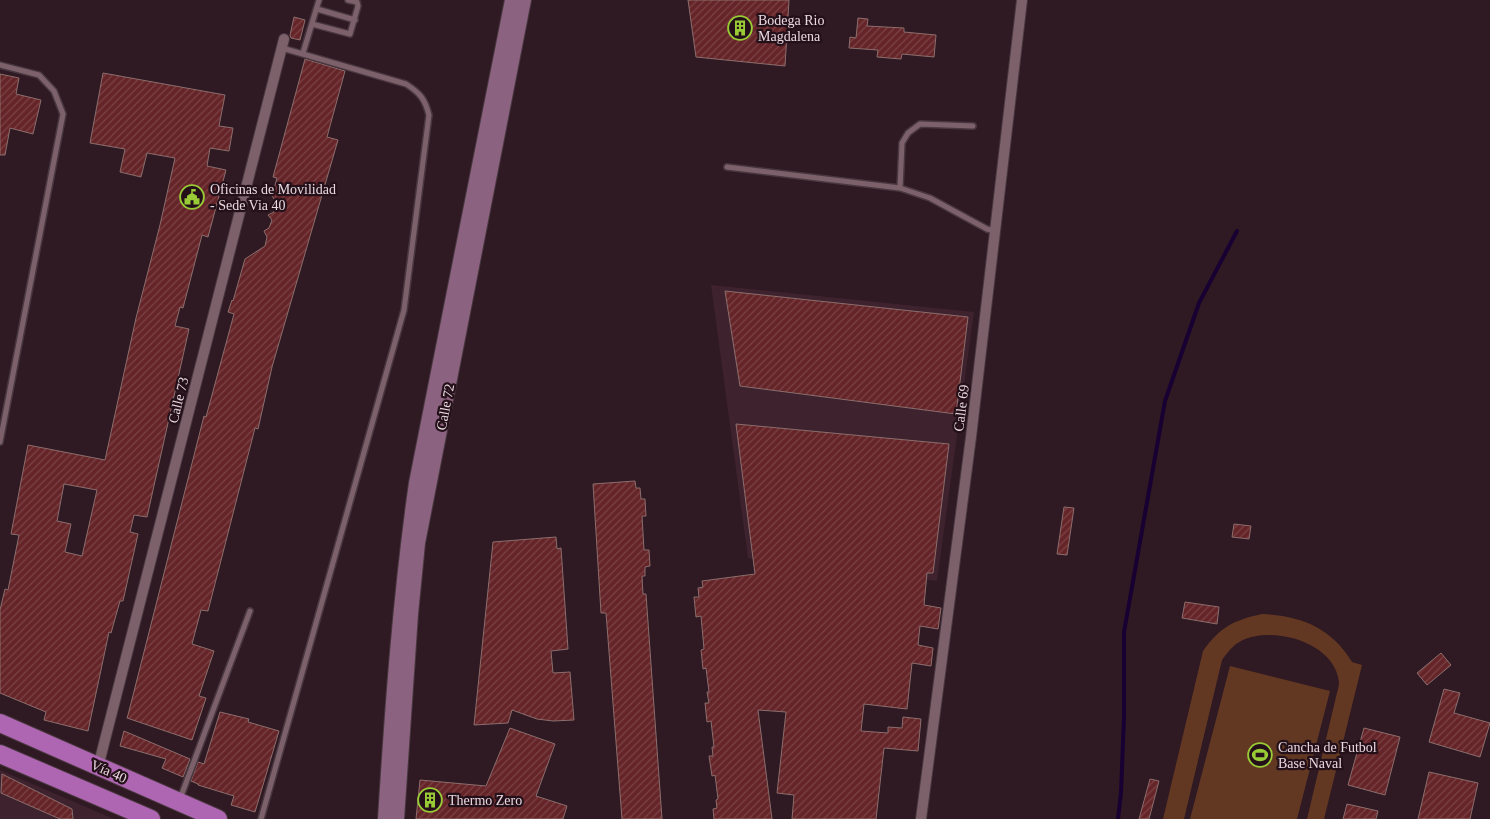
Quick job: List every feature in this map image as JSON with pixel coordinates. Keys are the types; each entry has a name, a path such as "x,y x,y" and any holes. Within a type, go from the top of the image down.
{"highway":[{"name":"Vía 40","path":"4,725 218,819"},
{"path":"0,747 4,725"},
{"name":"Vía 40","path":"0,754 151,819"}],"main road":[{"name":"Calle 72","path":"385,819 390,729 399,626 416,483 512,0"},
{"name":"Calle 72","path":"397,819 409,640 418,542 524,0"}],"street":[{"name":"Calle 69","path":"920,819 971,437 1022,0"},
{"name":"Calle 73","path":"98,767 283,43"}],"lane":[{"path":"303,53 319,0"},
{"path":"312,24 348,35 352,32 358,4 348,0"},
{"path":"316,9 355,20"},
{"path":"261,819 404,310 429,115 425,102 419,92 406,84 303,53 283,43"},
{"path":"0,65 39,75 54,91 63,114 0,442"},
{"path":"900,188 902,143 908,133 920,124 973,126"},
{"path":"727,167 900,188 930,198 987,229 995,231"},
{"path":"179,802 250,611"}],"shaded area":[{"path":"711,285 974,312 937,581 748,558"},
{"path":"1262,614 1289,617 1313,626 1334,640 1352,662 1362,665 1324,819 1307,819 1339,686 1335,668 1326,656 1300,640 1285,636 1269,635 1241,641 1222,660 1184,819 1163,819 1203,651 1215,636 1228,626 1243,619"},
{"name":"Cancha de Futbol Base Naval","path":"1230,666 1330,691 1297,819 1190,819"},
{"path":"0,770 114,819 0,819"}],"building":[{"name":"Bodega Rio Magdalena","path":"688,0 789,0 785,66 696,57"},
{"path":"294,17 305,20 300,40 291,38 290,35"},
{"path":"858,18 868,19 867,26 904,28 904,32 936,35 934,57 902,54 901,59 877,57 878,50 849,48 850,37 856,38"},
{"path":"305,59 345,71 327,137 338,140 272,367 258,429 255,428 208,611 201,610 192,644 214,651 199,696 206,698 192,740 127,718 204,416 206,417 234,314 228,312 245,259 265,246 267,237 264,231 269,228 272,220 268,215 274,212 277,203 272,196 277,178 273,177"},
{"path":"103,73 225,95 219,126 233,128 229,151 210,148 207,166 226,170 208,237 202,235 183,308 180,307 175,326 189,329 147,517 134,515 130,532 138,534 123,601 120,601 111,633 109,632 88,731 44,720 46,712 0,693 0,610 5,589 8,590 19,535 11,534 28,445 105,460 136,318 175,158 147,153 141,177 120,172 125,149 90,143","holes":["64,484 97,490 82,556 65,552 71,524 57,521"]},
{"path":"0,74 19,78 16,94 41,100 33,134 10,128 5,155 0,155"},
{"path":"725,291 968,317 956,414 740,386"},
{"path":"736,424 949,444 933,573 927,573 924,605 941,608 938,629 920,626 918,645 933,648 931,666 912,663 907,709 864,704 861,731 888,733 888,727 902,728 903,717 921,719 918,751 884,748 876,819 792,819 794,795 777,793 786,712 758,710 772,819 714,819 713,809 717,808 716,800 718,799 715,775 712,776 709,756 713,756 712,747 714,747 711,721 707,722 705,703 709,703 707,692 709,692 706,668 703,669 701,650 704,649 701,616 696,617 694,597 699,597 698,588 703,587 702,581 755,574"},
{"path":"635,481 636,488 640,488 641,499 645,499 646,516 642,516 644,550 649,550 650,566 645,567 645,576 642,576 643,594 646,594 662,819 622,819 606,613 601,613 593,484"},
{"path":"1064,507 1074,508 1067,555 1057,554"},
{"path":"1234,524 1251,526 1249,539 1232,537"},
{"path":"556,537 557,549 561,548 568,649 551,651 553,673 570,672 574,720 553,721 537,719 512,710 508,723 474,725 493,542"},
{"path":"1185,602 1219,607 1217,624 1182,618"},
{"path":"1441,653 1451,665 1427,685 1417,673"},
{"path":"1444,689 1460,693 1454,713 1490,723 1480,757 1429,742"},
{"path":"220,712 249,719 248,722 279,731 255,812 231,805 234,796 191,781 198,762 204,764"},
{"path":"510,728 555,744 536,796 567,806 563,819 416,819 420,780 486,786"},
{"path":"1364,728 1400,737 1385,795 1348,785"},
{"path":"124,731 190,759 183,777 162,768 166,759 120,746"},
{"path":"1429,772 1478,783 1470,819 1418,819"},
{"path":"2,774 72,809 73,819 60,819 1,793"},
{"path":"1150,779 1159,781 1149,819 1139,819"},
{"path":"1347,804 1378,811 1376,819 1343,819"}],"waterway":[{"path":"1118,819 1124,717 1124,632 1165,401 1199,303 1237,231"}],"place":[{"name":"Bodega Rio Magdalena","path":"740,28"},
{"name":"Oficinas de Movilidad - Sede Via 40","path":"192,197"},
{"name":"Cancha de Futbol Base Naval","path":"1260,755"},
{"name":"Thermo Zero","path":"430,800"}]}
